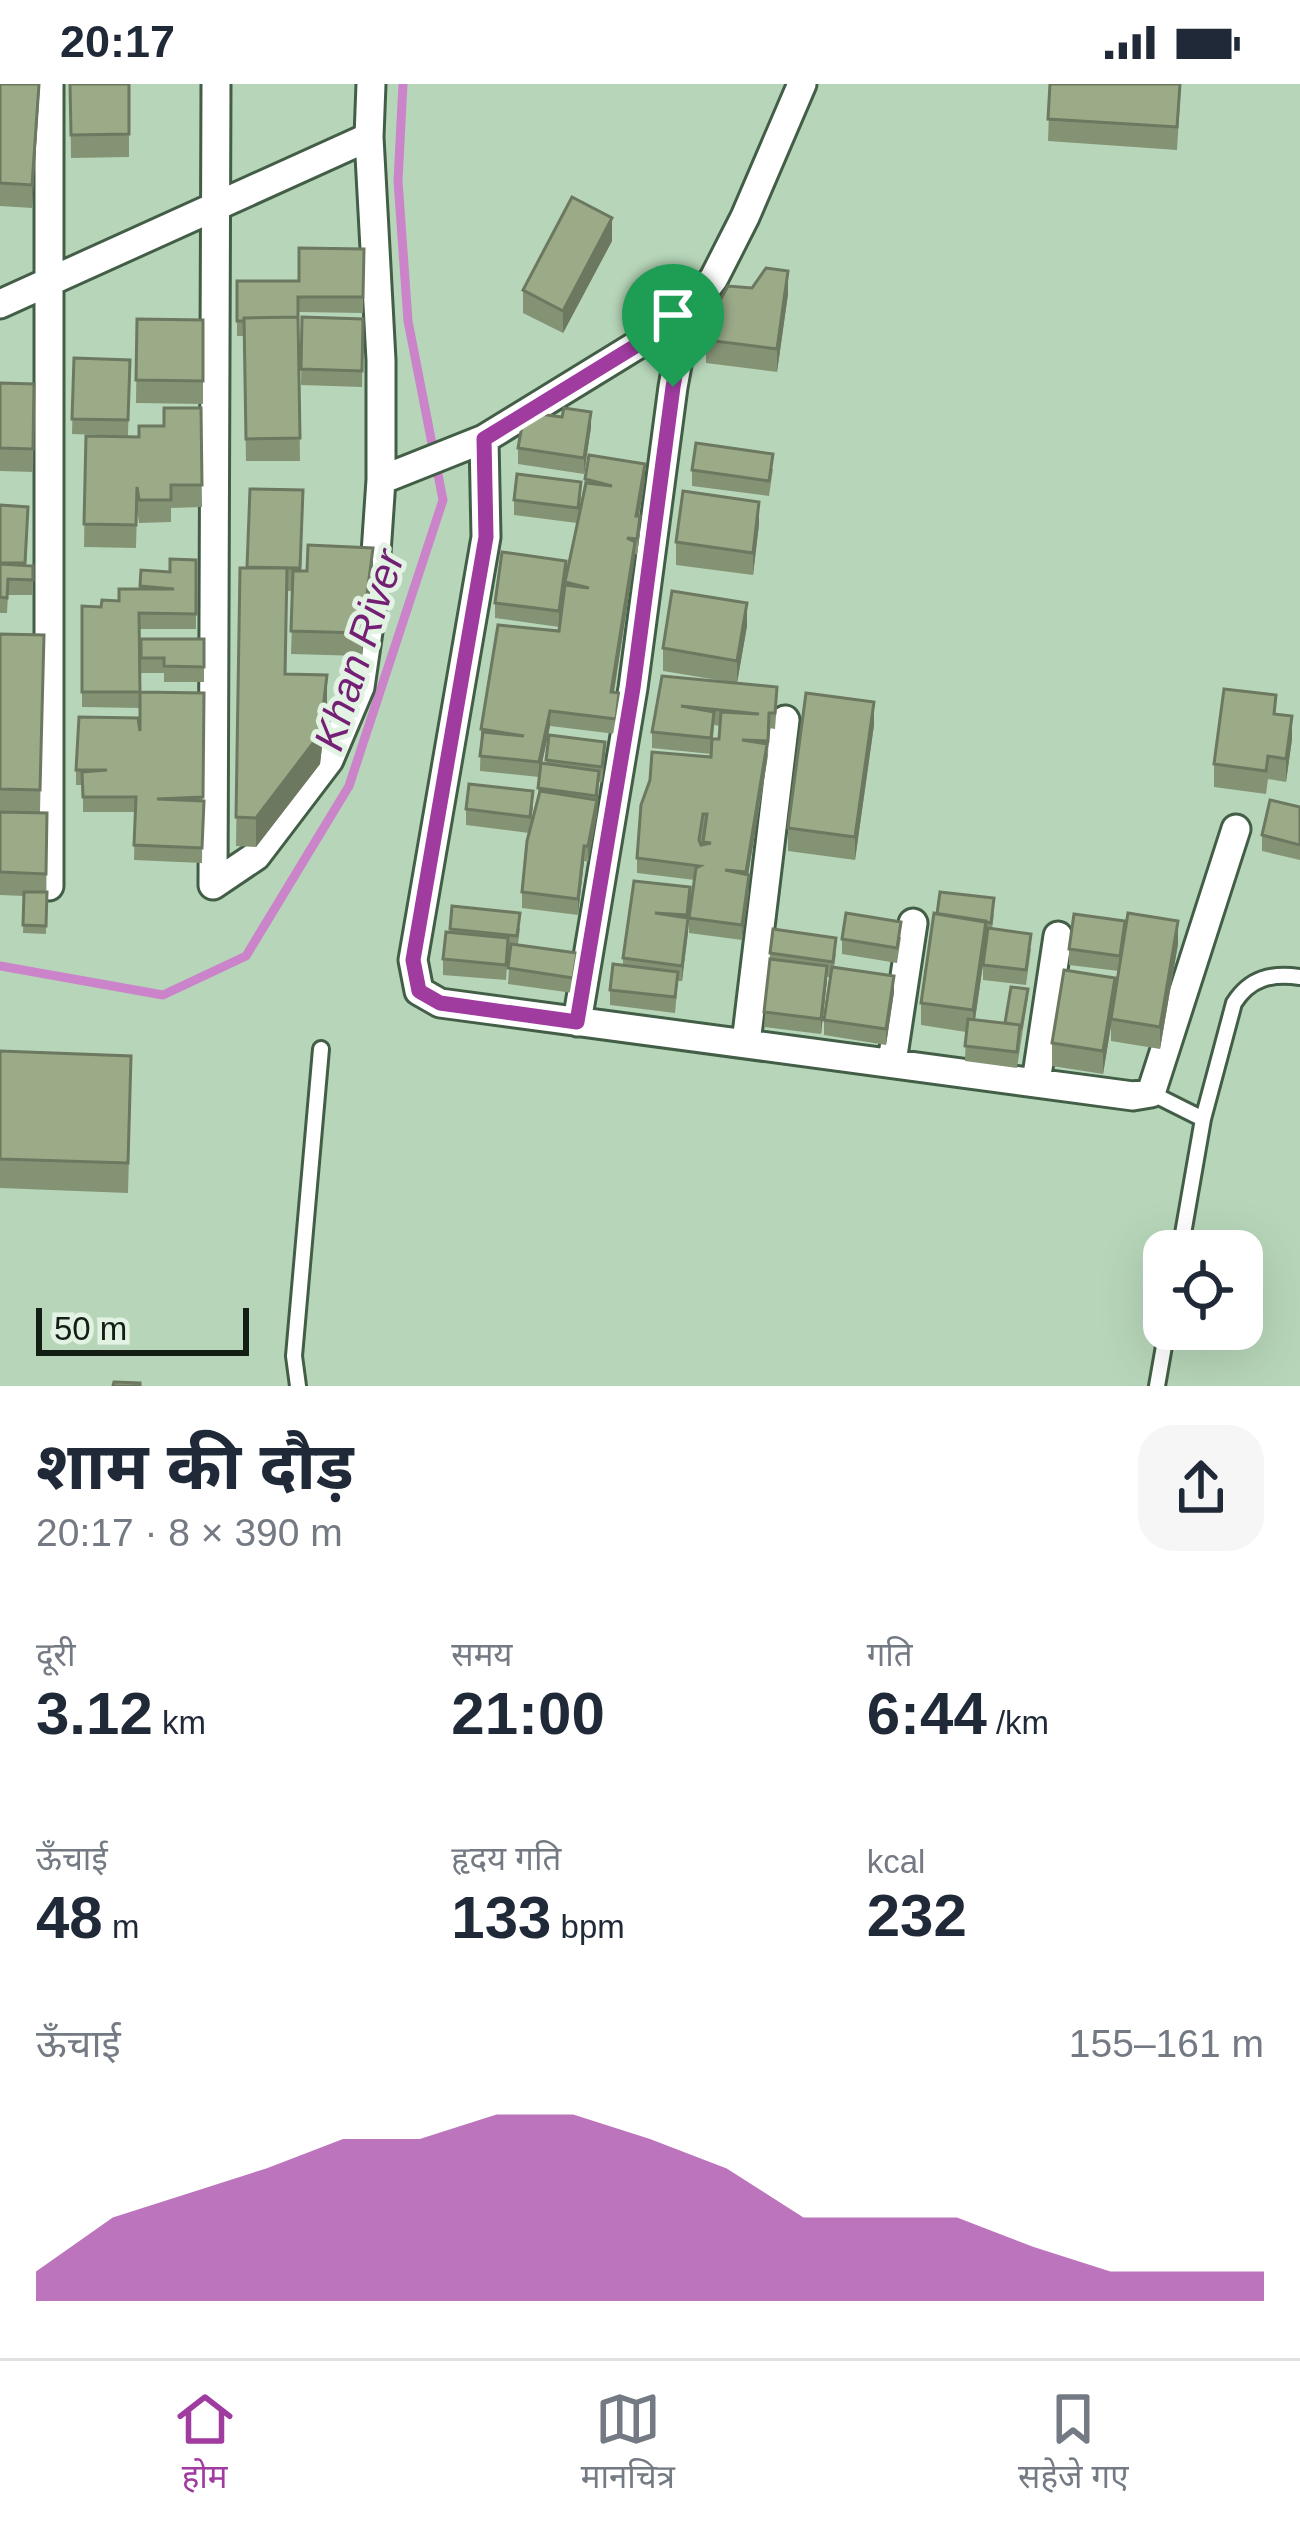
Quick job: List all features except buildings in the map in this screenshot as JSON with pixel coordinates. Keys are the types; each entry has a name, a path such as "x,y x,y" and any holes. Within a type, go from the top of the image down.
{"street":[{"path":"49,84 49,886"},
{"path":"216,84 213,885 256,856 329,760 360,687 373,597 381,480 382,360 371,84"},
{"path":"381,480 484,439 686,315 714,278 745,217 802,84"},
{"path":"0,304 370,136"},
{"path":"577,1022 633,688 686,315"},
{"path":"484,439 486,537 413,960 419,991 440,1003 1133,1096 1151,1094 1236,829"},
{"path":"746,1043 785,720"},
{"path":"892,1062 913,923"},
{"path":"1036,1082 1058,936"}],"lane":[{"path":"1184,1230 1203,1119 1234,1003 1245,986 1265,977 1300,977"},
{"path":"298,1386 294,1356 321,1049"},
{"path":"1151,1094 1203,1119"},
{"path":"1157,1386 1163,1350"}],"waterway":[{"name":"Khan River","path":"0,966 163,995 246,956 349,786 443,500 408,321 398,181 403,84"}],"route":[{"path":"686,315 673,387 633,688 577,1022 440,1003 419,991 413,960 486,537 484,439 686,315"}]}
